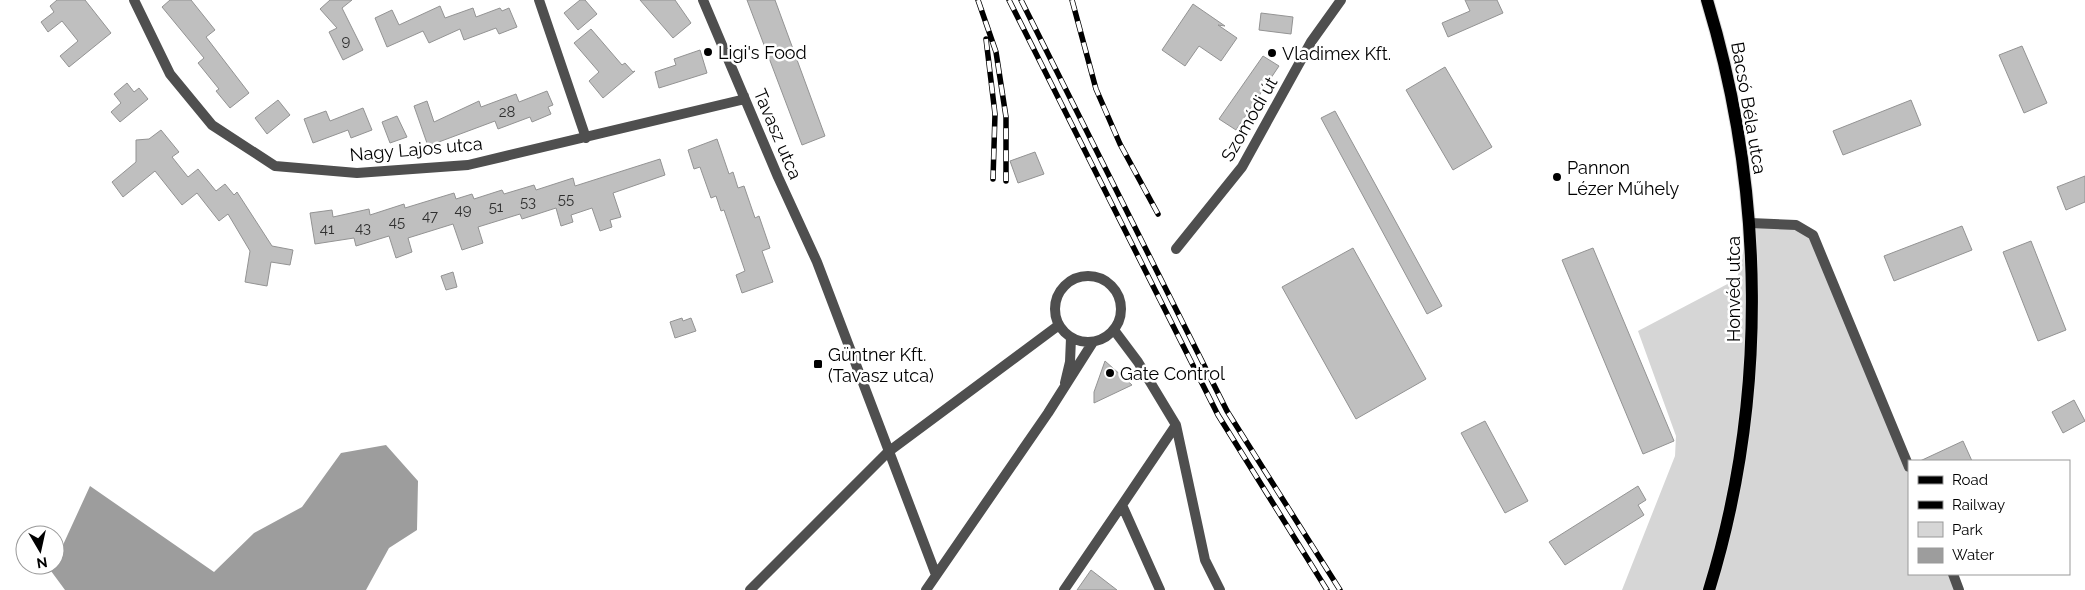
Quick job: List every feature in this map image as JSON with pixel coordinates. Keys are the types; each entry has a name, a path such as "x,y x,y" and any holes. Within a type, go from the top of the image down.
{"main road":[{"name":"Bacsó Béla utca","path":"1707,0 1728,76 1739,138 1750,223"},
{"name":"Honvéd utca","path":"1709,590 1725,533 1737,475 1752,324 1750,223"}],"street":[{"name":"Nagy Lajos utca","path":"134,0 170,74 212,125 275,166 357,173 468,164 586,138 741,100 744,96"},
{"path":"539,0 586,138"},
{"name":"Tavasz utca","path":"704,0 824,279 936,575"},
{"name":"Szomódi út","path":"1176,249 1242,167 1311,42 1341,0"},
{"path":"1750,223 1796,225 1812,235 1908,466"},
{"path":"1089,276 1104,280 1116,291 1121,311 1114,330 1104,338 1093,342 1082,342 1070,338 1059,326 1054,309 1058,295 1066,284 1078,277 1089,276"},
{"path":"750,590 888,452 1059,326"},
{"path":"1114,330 1138,362 1176,425 1205,560 1220,590"},
{"path":"1064,389 1070,362 1070,338"},
{"path":"926,590 1064,389 1093,342"},
{"path":"1064,590 1176,425"},
{"path":"1122,505 1160,590"},
{"path":"1953,575 1959,590"}],"green space":[{"path":"1750,223 1796,225 1813,235 1908,465 1908,575 1953,575 1959,590 1622,590 1675,456 1676,436 1638,331 1737,279"}],"water":[{"path":"386,445 418,481 417,530 389,548 366,590 65,590 54,575 65,575 65,540 90,486 214,572 254,533 302,507 341,453"}],"building":[{"path":"57,0 85,0 111,33 69,67 60,56 78,41 62,21 48,32 41,22 54,12 50,6"},
{"path":"170,0 191,0 215,30 206,37 249,93 230,108 216,91 219,89 198,63 204,58 162,7"},
{"path":"330,0 352,0 342,8 363,50 343,60 329,32 337,28 320,9"},
{"path":"580,0 585,0 597,14 578,30 564,13"},
{"path":"640,0 675,0 691,23 673,38"},
{"path":"747,0 775,0 825,136 802,145"},
{"path":"1465,0 1497,0 1503,13 1448,37 1442,23 1470,11"},
{"path":"1193,4 1225,26 1218,25 1237,38 1221,61 1199,46 1185,66 1162,50"},
{"path":"440,6 445,18 473,8 476,17 500,8 502,11 509,8 517,27 499,34 496,28 464,40 460,29 429,43 423,31 387,47 375,18 392,10 399,25"},
{"path":"1261,13 1293,17 1291,34 1259,30"},
{"path":"591,29 622,65 625,63 633,72 635,71 603,98 589,81 599,72 574,43"},
{"path":"2022,46 2047,103 2024,113 1999,55"},
{"path":"700,50 707,73 659,88 655,72 676,65 674,59"},
{"path":"1263,56 1279,66 1236,130 1219,119"},
{"path":"1445,67 1492,147 1453,170 1406,90"},
{"path":"127,83 134,92 139,88 148,99 120,122 111,112 121,103 114,94"},
{"path":"547,91 553,105 548,107 551,114 532,122 530,117 498,129 495,121 428,146 414,106 427,101 434,122 479,101 481,107 516,94 519,102"},
{"path":"278,100 290,115 267,134 255,118"},
{"path":"1911,100 1921,125 1843,155 1833,131"},
{"path":"363,108 372,130 351,138 348,130 313,143 304,119 326,111 330,121"},
{"path":"1335,111 1442,306 1427,314 1321,118"},
{"path":"397,116 407,137 390,143 382,122"},
{"path":"161,130 179,152 172,157 188,177 198,169 216,191 225,184 234,195 237,192 272,246 293,250 290,265 271,262 267,286 245,282 250,251 228,214 219,221 197,193 182,205 155,171 123,197 112,182 136,162 136,140 149,139"},
{"path":"717,139 729,174 733,172 738,188 744,186 755,218 759,216 770,248 762,251 773,282 742,293 736,275 745,271 724,210 721,211 716,196 711,198 700,167 694,169 688,150"},
{"path":"1035,152 1044,174 1018,183 1010,161"},
{"path":"660,159 665,175 613,193 621,217 610,220 612,227 600,231 592,208 571,215 573,222 561,226 556,208 522,219 520,214 478,227 483,243 462,250 453,224 408,238 412,252 396,258 389,236 356,246 354,238 315,244 310,213 332,210 333,217 369,209 370,215 404,204 405,208 454,193 456,199 472,194 474,199 502,190 504,194 534,185 536,190 573,178 575,186"},
{"path":"2085,176 2085,202 2066,210 2057,187"},
{"path":"1962,226 1972,250 1894,281 1884,256"},
{"path":"2031,241 2066,330 2038,341 2003,252"},
{"path":"1353,248 1426,379 1356,419 1282,287"},
{"path":"1593,248 1674,441 1643,454 1562,260"},
{"path":"453,272 457,287 446,290 441,276"},
{"path":"682,318 683,321 691,318 696,331 675,338 670,322"},
{"name":"Gate Control","path":"1105,361 1132,385 1094,403 1094,392"},
{"path":"2074,400 2085,421 2063,433 2052,412"},
{"path":"1485,421 1528,501 1505,513 1461,433"},
{"path":"1963,441 1972,460 1922,460"},
{"path":"1638,486 1646,500 1638,505 1644,515 1565,565 1549,542"},
{"path":"1091,570 1117,590 1077,590"}],"railway":[{"path":"978,0 996,52 1006,117 1006,181"},
{"path":"1009,0 1218,415 1327,590"},
{"path":"1021,0 1227,411 1340,590"},
{"path":"1072,0 1096,89 1120,144 1158,214"},
{"path":"986,39 995,114 993,179"}],"place":[{"name":"Ligi's Food","path":"708,52"},
{"name":"Vladimex Kft.","path":"1272,53"},
{"name":"Pannon Lézer Műhely","path":"1557,177"},
{"name":"Güntner Kft. (Tavasz utca)","path":"818,364"},
{"name":"Gate Control","path":"1110,373"}]}
